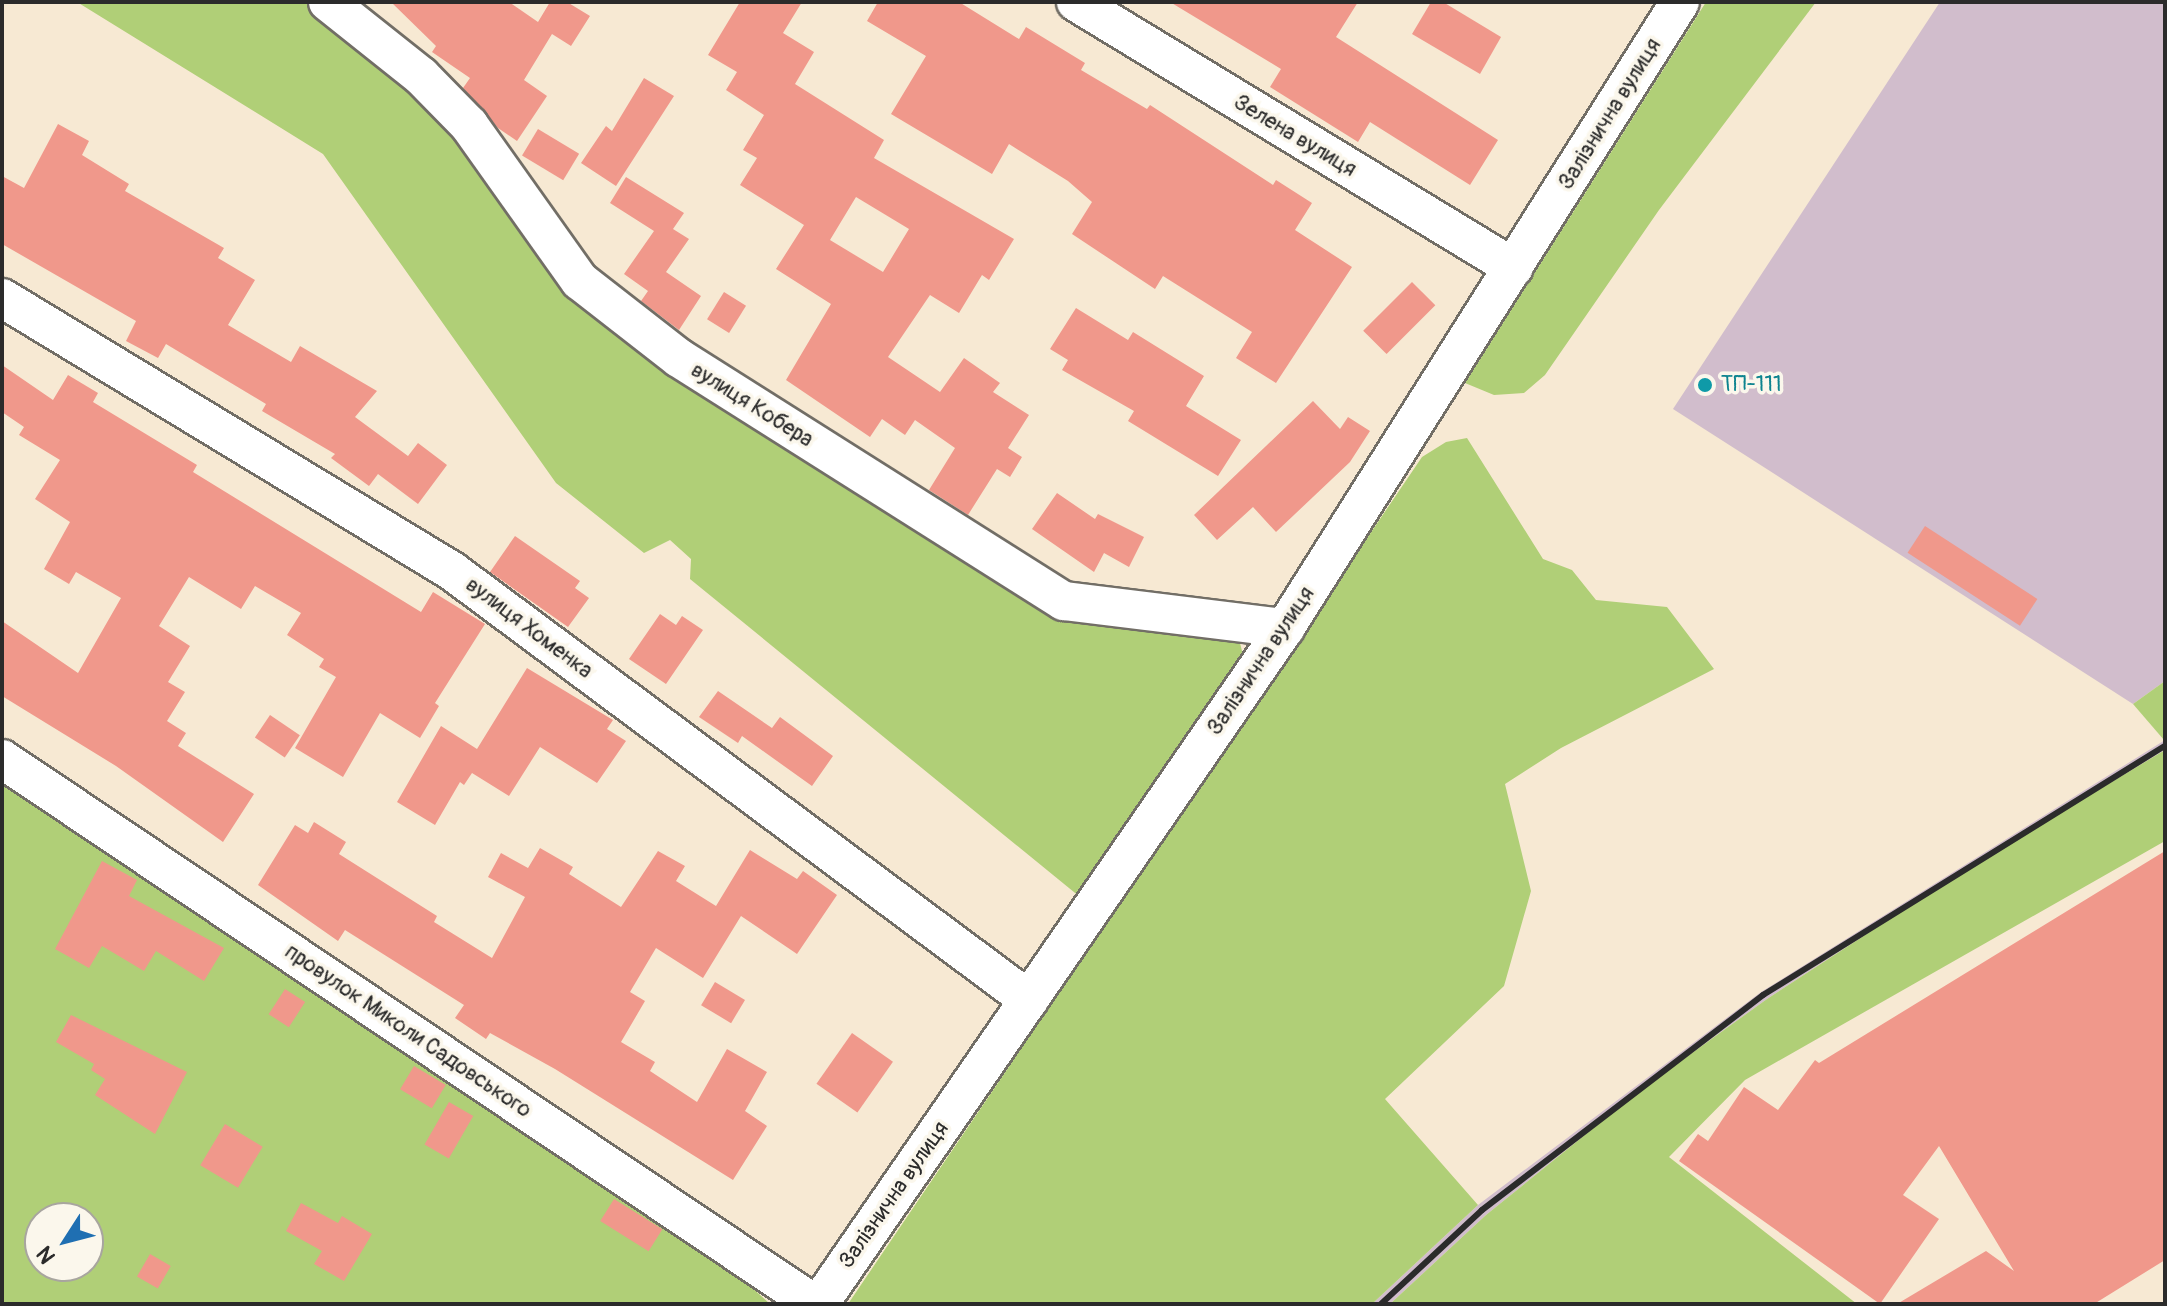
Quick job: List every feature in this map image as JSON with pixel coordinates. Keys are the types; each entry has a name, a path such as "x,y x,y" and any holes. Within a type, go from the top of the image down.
{"street":[{"name":"вулиця Кобера","path":"328,2 421,76 469,125 580,281 679,358 1064,601 1285,628"},
{"name":"Зелена вулиця","path":"1076,2 1514,268"},
{"name":"Залізнична вулиця","path":"816,1304 1285,628 1680,2"},
{"name":"вулиця Хоменка","path":"2,298 452,571 1029,1000"},
{"name":"провулок Миколи Садовського","path":"2,759 816,1304"}],"shaded area":[{"path":"1940,2 2165,2 2165,681 2133,704 1673,409"},
{"path":"2165,740 2165,750 1965,870 1767,999 1638,1092 1486,1215 1390,1304 1372,1304 1478,1205 1761,992"}],"green space":[{"path":"77,2 312,2 414,82 571,289 1062,611 1239,639 1243,655 1080,897 690,579 691,559 670,540 644,553 556,483 323,154"},
{"path":"1706,2 1816,2 1659,210 1545,375 1524,393 1494,395 1465,383"},
{"path":"1467,438 1543,559 1572,570 1596,600 1667,607 1714,669 1561,748 1505,784 1531,891 1504,986 1385,1099 1478,1205 1372,1304 848,1304 1422,457 1446,442"},
{"path":"2165,681 2165,740 2164,740 2133,704"},
{"path":"2165,750 2165,841 1745,1080 1669,1157 1857,1304 1390,1304 1486,1215 1638,1092 1767,999 1965,870"},
{"path":"2,769 685,1227 770,1304 2,1304"}],"building":[{"path":"391,2 509,2 538,22 550,2 567,2 590,16 571,46 552,34 524,80 547,96 517,141 498,128 463,88 470,78 432,52 436,46"},
{"path":"740,2 802,2 783,33 814,52 795,84 884,140 874,158 1014,239 989,280 982,275 959,313 930,295 888,357 940,392 964,358 1000,383 993,392 1029,415 1008,448 1022,457 1010,477 997,469 968,515 929,490 955,448 915,420 905,435 882,419 870,437 786,380 831,304 776,269 804,225 740,185 757,158 743,150 764,115 726,90 737,72 708,55","holes":["856,197 909,229 883,272 830,240"]},
{"path":"878,2 959,2 1019,39 1026,27 1085,63 1081,70 1147,109 1150,105 1273,185 1276,180 1312,203 1295,230 1352,267 1276,383 1236,358 1252,332 1163,276 1155,289 1072,234 1092,202 1068,181 1009,144 992,174 891,114 926,56 867,21"},
{"path":"1170,2 1358,2 1336,37 1498,140 1470,185 1370,122 1358,142 1270,87 1281,69"},
{"path":"1431,2 1443,2 1501,37 1480,74 1412,34"},
{"path":"644,78 674,96 616,186 581,163 606,126 612,131"},
{"path":"58,124 89,141 82,155 129,184 125,191 224,248 218,258 255,280 228,325 291,362 300,346 377,391 355,417 408,456 418,443 447,465 418,504 378,474 369,486 331,458 335,454 262,411 266,404 166,344 158,358 126,341 136,321 2,244 2,176 24,188"},
{"path":"538,129 579,154 563,180 522,156"},
{"path":"626,177 684,213 673,229 689,239 666,272 701,296 679,330 641,301 648,291 624,274 654,231 610,203"},
{"path":"1412,282 1435,305 1387,354 1363,331"},
{"path":"724,292 746,306 729,333 707,319"},
{"path":"1076,308 1128,340 1133,332 1204,376 1186,406 1241,440 1218,476 1128,421 1134,411 1062,370 1068,360 1050,349"},
{"path":"2,365 53,400 68,375 98,393 93,402 197,465 193,472 421,612 433,592 485,624 435,703 439,706 420,738 380,713 343,777 295,748 336,677 319,667 324,659 287,635 301,613 255,586 241,609 189,577 159,626 190,646 168,682 185,692 167,721 186,733 178,746 254,794 223,842 116,766 2,696 2,621 78,673 121,598 76,572 69,584 44,569 70,522 35,499 60,460 19,435 24,427 2,412"},
{"path":"1313,401 1340,429 1348,417 1370,431 1350,462 1276,532 1253,507 1217,540 1194,515"},
{"path":"1057,493 1095,519 1098,514 1144,537 1129,567 1104,553 1094,572 1032,529"},
{"path":"1925,526 2037,599 2020,626 1908,553"},
{"path":"515,536 580,581 575,588 589,598 568,627 490,572"},
{"path":"660,614 676,625 682,616 703,630 666,684 629,659"},
{"path":"527,668 613,720 607,729 626,741 597,783 540,747 509,796 472,773 464,785 460,782 435,825 397,802 441,726 477,749"},
{"path":"718,691 772,728 780,717 833,756 812,786 742,736 738,743 699,717"},
{"path":"270,715 300,735 285,758 255,737"},
{"path":"314,822 346,842 339,854 437,916 434,922 492,958 525,897 488,877 501,853 528,868 540,848 573,867 569,874 621,907 658,851 685,866 676,881 716,906 750,850 797,879 803,871 837,895 797,954 741,916 703,978 656,948 630,992 645,1001 621,1042 655,1062 650,1071 697,1102 727,1049 767,1072 745,1111 767,1126 733,1180 555,1069 490,1033 486,1039 455,1018 464,1005 345,930 338,941 258,885 295,825 308,833"},
{"path":"2165,851 2165,1260 2094,1304 1897,1304 1986,1251 2014,1271 1939,1146 1903,1195 1939,1219 1880,1304 1679,1161 1698,1134 1708,1141 1744,1087 1778,1110 1815,1060 1819,1063"},
{"path":"102,861 137,880 129,896 224,948 204,981 156,951 144,971 102,946 89,968 55,949"},
{"path":"715,982 745,1000 731,1023 701,1005"},
{"path":"285,989 305,1002 289,1027 269,1014"},
{"path":"71,1015 187,1072 155,1134 95,1095 105,1079 91,1070 94,1064 56,1042"},
{"path":"852,1033 893,1062 857,1112 816,1084"},
{"path":"414,1066 446,1085 432,1108 400,1089"},
{"path":"449,1102 473,1116 449,1158 424,1144"},
{"path":"225,1124 263,1147 238,1188 200,1165"},
{"path":"614,1199 662,1229 649,1251 600,1221"},
{"path":"301,1203 338,1223 342,1216 372,1234 344,1281 314,1264 322,1251 286,1231"},
{"path":"150,1254 171,1266 158,1289 137,1277"}],"railway":[{"path":"1381,1304 1482,1210 1763,995 2165,746"}],"place":[{"name":"ТП-111","path":"1705,385"}]}
